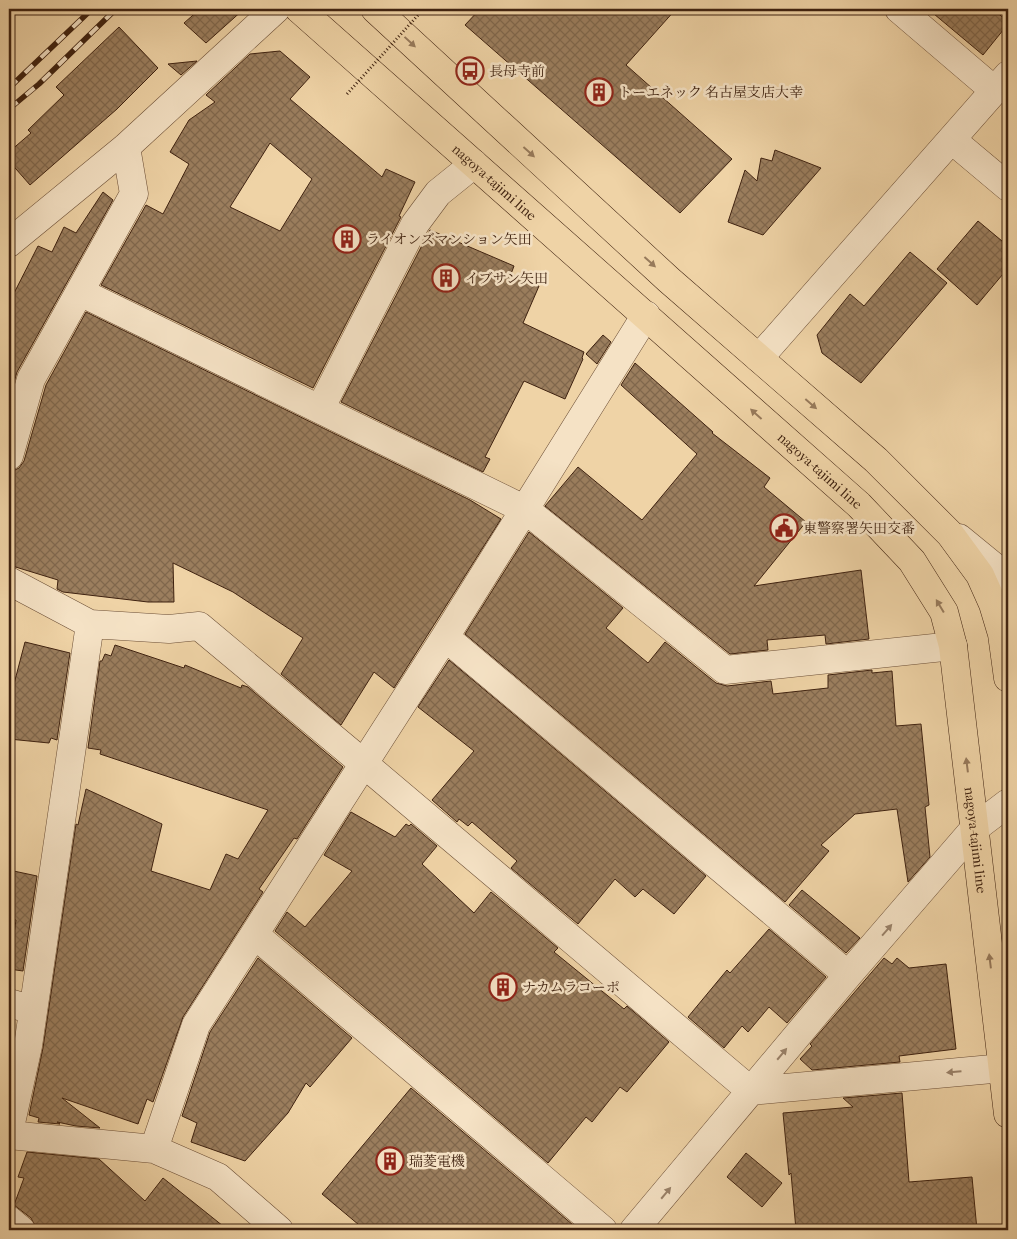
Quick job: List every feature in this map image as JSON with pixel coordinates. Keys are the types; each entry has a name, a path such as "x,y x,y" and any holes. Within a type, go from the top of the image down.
{"main road":[{"name":"nagoya-tajimi line","path":"299,9 859,505 912,561 944,612 953,646 1008,1114"},
{"path":"375,9 655,266 876,460 950,534 980,575 993,604 1002,634 1008,678"}],"street":[{"path":"9,243 126,147 276,9"},
{"path":"759,358 1002,83 899,9"},
{"path":"952,140 1008,187"},
{"path":"9,456 31,379 134,194 126,147"},
{"path":"320,409 415,224 438,194 474,164"},
{"path":"80,292 526,510 725,670 953,646"},
{"path":"154,1149 196,1026 363,763 446,637 646,316"},
{"path":"934,518 1008,578"},
{"path":"9,581 90,624 169,629 198,626 751,1091 1003,1068"},
{"path":"90,624 21,1006 28,1046 9,1134 154,1149 218,1177 280,1230"},
{"path":"446,637 848,975"},
{"path":"634,1230 848,975 975,828 1008,803"},
{"path":"255,935 603,1230"},
{"path":"9,1220 21,1230"}],"path":[{"path":"347,94 419,14"}],"building":[{"path":"200,9 244,9 206,43 184,23"},
{"name":"トーエネック 名古屋支店大幸","path":"480,9 676,9 626,65 732,159 680,213 465,25"},
{"path":"928,9 993,9 1008,24 983,55"},
{"path":"119,27 158,68 117,109 30,185 9,161 9,152 31,133 28,130 64,95 56,87"},
{"path":"280,51 310,77 290,99 382,177 386,169 415,182 399,216 401,217 313,388 101,285 146,205 163,214 189,164 170,152 189,120 215,102 206,95 250,54","holes":["270,143 312,179 280,231 230,207"]},
{"path":"197,61 181,75 168,64"},
{"path":"775,150 821,168 763,235 728,222 745,170 757,181 761,158 772,161"},
{"path":"103,192 113,200 17,372 9,400 9,303 38,246 52,252 64,227 76,233"},
{"path":"978,221 1008,246 1008,268 977,305 937,269"},
{"path":"430,230 514,266 511,274 539,286 523,323 584,352 583,359 565,399 524,381 485,457 490,459 483,472 341,402"},
{"path":"910,252 947,283 861,383 822,353 817,335 850,294 864,306"},
{"path":"86,312 470,500 501,519 394,688 374,672 341,725 281,674 303,638 233,592 173,563 174,602 148,602 63,592 57,589 58,580 9,565 9,471 19,468 24,461 46,385"},
{"path":"603,335 611,342 597,364 586,354"},
{"path":"635,363 712,433 770,478 764,487 806,522 754,586 861,570 869,639 826,644 825,635 767,640 768,650 730,654 545,506 578,467 642,520 697,454 621,385"},
{"path":"529,532 623,608 606,628 648,663 665,642 716,683 727,686 771,681 773,694 828,688 828,675 872,670 872,673 892,671 896,726 921,724 929,805 925,807 930,857 908,882 897,809 855,814 821,845 829,851 785,902 465,634"},
{"path":"25,642 70,653 57,740 51,738 49,743 9,739 9,703"},
{"path":"115,645 184,668 185,665 241,688 242,685 248,687 343,767 297,839 294,838 259,889 263,892 183,1017 153,1102 147,1099 138,1124 62,1098 100,1128 57,1122 60,1124 38,1122 39,1118 29,1115 43,1048 76,824 78,825 86,789 162,824 151,871 210,890 226,854 238,859 268,810 100,754 101,750 88,748 100,661 102,661 105,654 111,656"},
{"path":"449,660 706,876 674,914 643,889 635,897 615,879 578,924 511,868 517,861 472,822 468,826 459,819 457,822 432,800 474,751 418,707"},
{"path":"351,812 395,837 406,824 409,826 411,824 437,846 422,864 474,913 491,892 558,948 554,952 624,1009 627,1006 669,1042 627,1092 620,1087 592,1122 586,1117 548,1163 275,931 287,912 305,927 352,871 324,855"},
{"path":"9,870 37,876 23,971 9,969 16,920 9,919"},
{"path":"802,890 860,938 846,953 789,905"},
{"path":"769,929 826,977 787,1023 769,1007 748,1032 742,1026 724,1048 688,1017 727,970 730,973"},
{"path":"258,958 352,1038 310,1087 306,1083 288,1113 245,1161 191,1142 197,1123 182,1116 210,1032"},
{"path":"884,958 892,964 897,958 909,968 946,964 956,1049 899,1056 900,1062 812,1070 800,1059 812,1046 810,1044"},
{"path":"411,1088 579,1230 365,1230 322,1194"},
{"path":"902,1093 909,1182 972,1177 977,1230 796,1230 783,1113 853,1107 843,1098"},
{"path":"27,1152 99,1159 145,1201 163,1178 228,1230 40,1230 36,1228 31,1218 14,1205 24,1178 18,1177"},
{"path":"746,1153 782,1183 762,1207 727,1177"}],"railway":[{"path":"9,88 92,9"},
{"path":"9,109 39,84 116,9"}],"place":[{"name":"長母寺前","path":"470,71"},
{"name":"トーエネック 名古屋支店大幸","path":"599,92"},
{"name":"ライオンズマンション矢田","path":"347,239"},
{"name":"イブサン矢田","path":"446,278"},
{"name":"東警察署矢田交番","path":"784,528"},
{"name":"ナカムラコーポ","path":"503,987"},
{"name":"瑞菱電機","path":"390,1161"}]}
